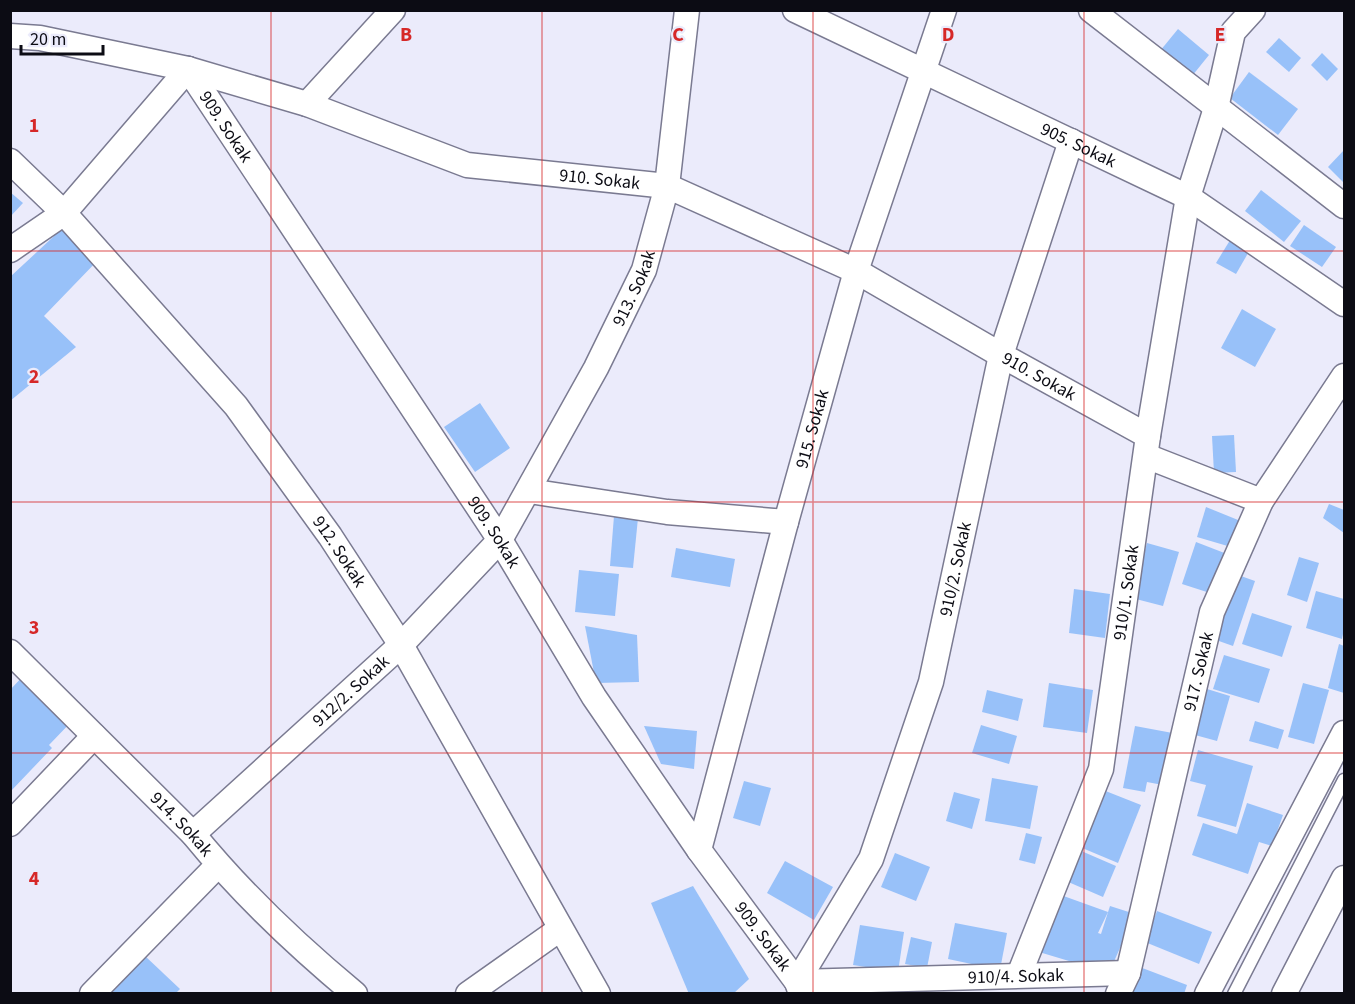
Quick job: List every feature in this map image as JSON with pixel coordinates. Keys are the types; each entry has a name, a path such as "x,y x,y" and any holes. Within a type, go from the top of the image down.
{"street":[{"path":"307,104 393,10"},
{"name":"913. Sokak","path":"500,540 596,368 644,270 667,186 687,10"},
{"name":"905. Sokak","path":"795,10 1188,197 1344,304"},
{"name":"915. Sokak","path":"699,850 786,522 856,271 944,10"},
{"path":"1091,10 1344,206"},
{"name":"910/1. Sokak","path":"1019,975 1101,768 1147,446 1188,197 1216,108 1233,32 1253,10"},
{"name":"910. Sokak","path":"10,36 40,38 188,69 307,104 467,165 667,186 856,271 1001,355 1147,446 1261,501"},
{"path":"10,250 64,213 188,69"},
{"name":"909. Sokak","path":"188,69 500,540 594,697 699,850 799,988"},
{"name":"910/2. Sokak","path":"799,988 871,860 931,682 1001,355 1071,141"},
{"name":"912. Sokak","path":"10,160 64,213 236,406 330,536 402,645 597,993"},
{"name":"917. Sokak","path":"1123,983 1212,612 1261,501 1344,376"},
{"path":"529,491 667,512 786,522"},
{"name":"912/2. Sokak","path":"193,834 402,645 500,540"},
{"name":"914. Sokak","path":"10,652 193,834 218,865 296,944 355,993"},
{"path":"1207,993 1344,733"},
{"path":"10,824 94,736"},
{"path":"92,993 218,865"},
{"path":"1284,993 1344,878"},
{"path":"468,993 560,929"},
{"name":"910/4. Sokak","path":"799,988 1019,975 1123,983"}],"lane":[{"path":"1234,993 1344,780"}],"building":[{"path":"1178,29 1209,55 1192,76 1160,51"},
{"path":"1279,38 1301,58 1289,72 1266,52"},
{"path":"1322,53 1338,69 1327,81 1311,65"},
{"path":"1249,72 1298,109 1278,135 1230,98"},
{"path":"1344,150 1344,183 1328,167"},
{"path":"1261,190 1301,221 1284,242 1245,211"},
{"path":"10,192 23,203 10,217"},
{"path":"66,225 100,258 44,316 76,347 10,401 10,277"},
{"path":"1304,225 1336,247 1322,267 1290,246"},
{"path":"1232,237 1251,248 1236,274 1216,263"},
{"path":"1242,309 1276,329 1255,367 1221,348"},
{"path":"480,403 510,448 475,472 444,427"},
{"path":"1234,435 1236,472 1214,473 1212,436"},
{"path":"1329,504 1344,510 1344,533 1323,518"},
{"path":"1206,507 1243,522 1231,547 1197,537"},
{"path":"614,516 638,518 633,568 610,566"},
{"path":"1196,542 1227,554 1213,594 1182,584"},
{"path":"1147,543 1179,552 1163,606 1132,598"},
{"path":"676,548 735,559 730,587 671,577"},
{"path":"1299,557 1319,563 1307,602 1287,595"},
{"path":"579,570 619,574 615,616 575,612"},
{"path":"1238,575 1255,581 1233,646 1216,640"},
{"path":"1074,589 1110,594 1105,638 1069,633"},
{"path":"1316,591 1344,599 1342,639 1306,628"},
{"path":"1252,613 1292,626 1282,657 1242,644"},
{"path":"585,626 637,635 639,682 596,683"},
{"path":"1339,644 1344,646 1344,693 1328,688"},
{"path":"1224,655 1270,669 1259,703 1213,689"},
{"path":"25,674 73,720 49,745 52,748 10,792 10,690"},
{"path":"1049,683 1093,690 1087,733 1043,727"},
{"path":"1303,683 1329,690 1314,744 1288,737"},
{"path":"1207,689 1230,696 1217,741 1195,735"},
{"path":"987,690 1023,699 1018,721 982,712"},
{"path":"1255,721 1284,730 1278,749 1249,741"},
{"path":"981,725 1017,736 1009,764 972,753"},
{"path":"644,726 697,731 694,769 661,764"},
{"path":"1135,726 1178,734 1168,786 1147,782 1145,792 1123,788"},
{"path":"1198,750 1253,766 1236,827 1197,816 1206,785 1190,781"},
{"path":"992,778 1038,786 1030,829 985,821"},
{"path":"744,781 771,788 760,826 733,818"},
{"path":"1098,788 1141,805 1118,863 1075,845"},
{"path":"954,792 980,799 972,829 946,821"},
{"path":"1247,803 1283,815 1272,846 1259,842 1248,874 1192,855 1203,823 1237,834"},
{"path":"1026,833 1042,837 1035,864 1019,860"},
{"path":"1079,850 1116,866 1103,897 1066,881"},
{"path":"895,853 930,867 916,901 881,887"},
{"path":"785,861 833,887 814,920 767,893"},
{"path":"693,886 749,979 733,994 689,994 651,903"},
{"path":"1058,894 1108,912 1098,933 1101,934 1110,906 1135,914 1112,966 1092,961 1089,967 1039,952"},
{"path":"1157,911 1212,932 1199,964 1145,942"},
{"path":"955,923 1007,933 1000,970 948,959"},
{"path":"860,925 904,932 898,972 853,965"},
{"path":"911,937 932,942 927,968 905,964"},
{"path":"145,956 180,989 175,994 111,994"},
{"path":"1137,966 1187,985 1184,994 1127,994"}]}
